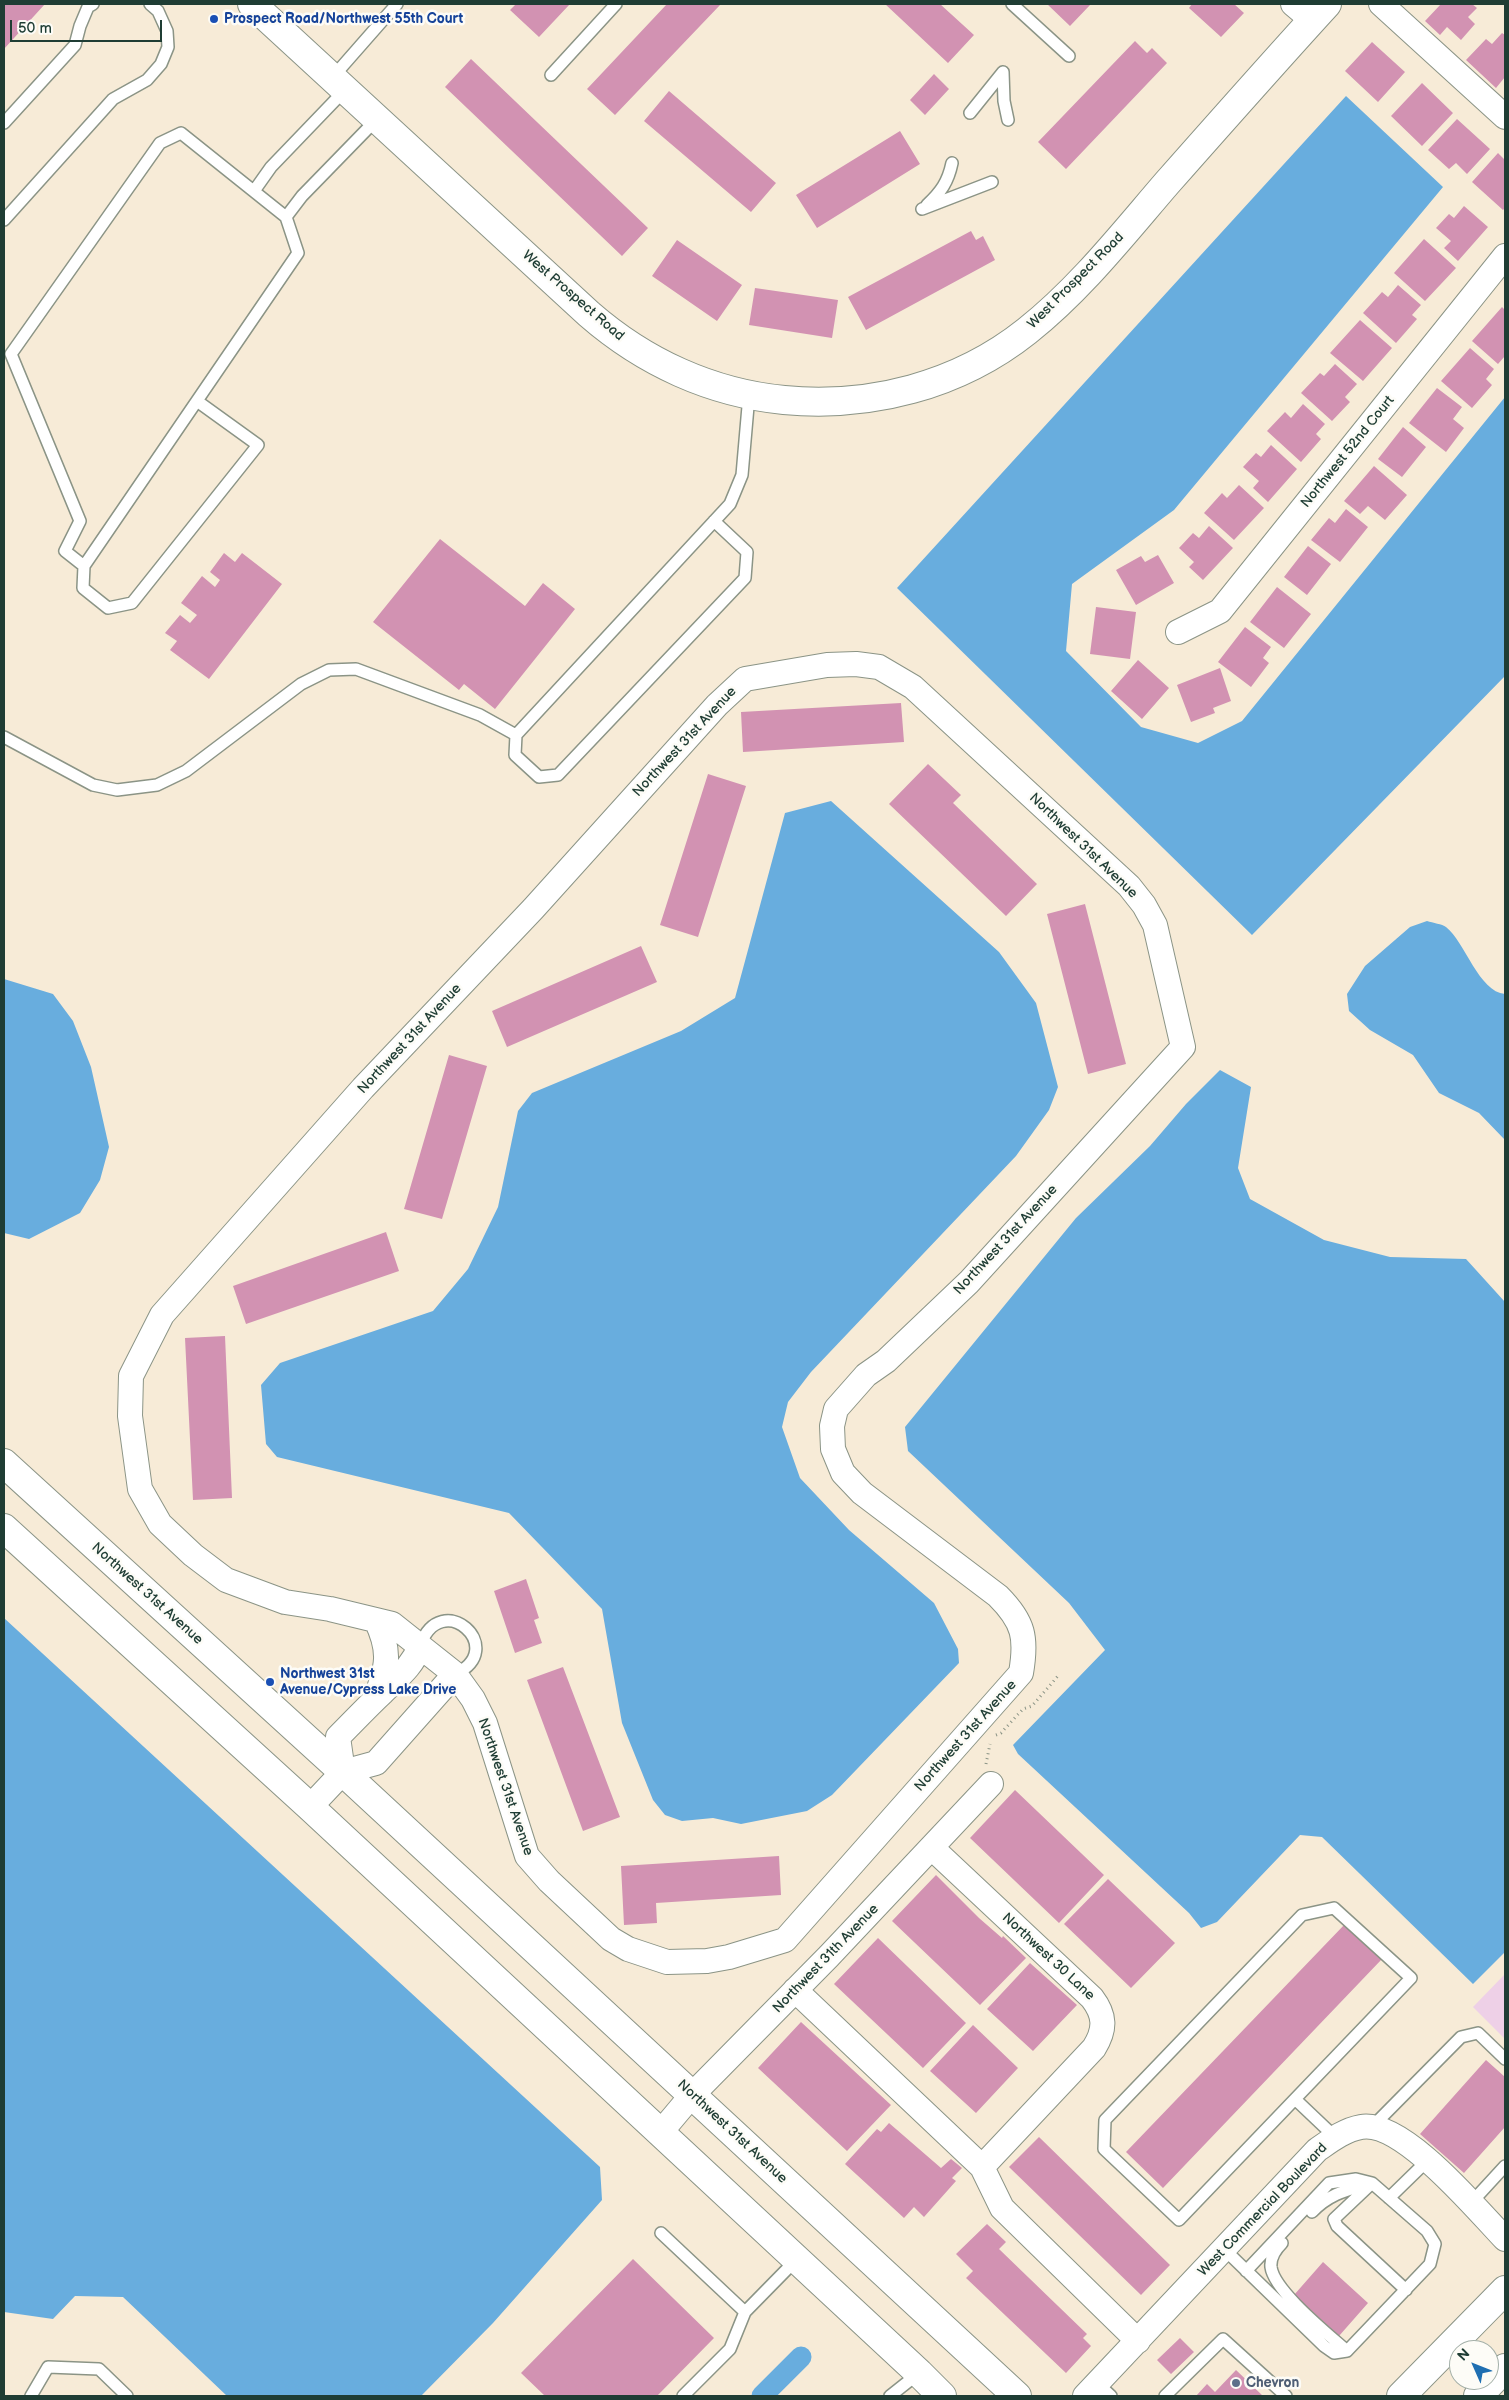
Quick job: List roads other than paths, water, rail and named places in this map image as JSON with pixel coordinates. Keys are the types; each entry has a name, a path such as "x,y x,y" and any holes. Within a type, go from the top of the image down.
{"main road":[{"name":"West Prospect Road","path":"252,4 589,314 618,338 677,372 707,384 749,395 825,403 889,395 928,384 949,376 1008,345 1055,306 1097,262 1310,9"},
{"name":"Northwest 31st Avenue","path":"4,1464 343,1772 1017,2396"},
{"path":"4,1528 310,1807 919,2372 942,2396"},
{"path":"1401,2396 1505,2290"},
{"path":"1478,2396 1505,2368"}],"street":[{"path":"1392,7 1505,117"},
{"name":"Northwest 52nd Court","path":"1178,632 1220,611 1505,256"},
{"name":"Northwest 31st Avenue","path":"827,665 879,667 913,687 1113,871 1144,905 1155,924 1183,1047 969,1282 886,1361 866,1375 836,1409 832,1426 833,1449 843,1472 862,1493 998,1596 1015,1612 1024,1639 1021,1673 785,1940 729,1957 707,1961 666,1962 628,1949 612,1939 549,1881 527,1856 485,1723 473,1700 455,1674 392,1624 376,1620 330,1609 285,1602 226,1580 193,1555 160,1524 140,1489 130,1416 131,1376 162,1315 363,1088 533,909 718,705 745,679 827,665"},
{"path":"374,1702 383,1676 387,1652 386,1640 376,1620"},
{"path":"343,1772 338,1737 402,1676 414,1662 420,1646"},
{"path":"310,1807 343,1772 376,1763 455,1674"},
{"name":"Northwest 31th Avenue","path":"660,2133 692,2096 932,1848 991,1784"},
{"name":"Northwest 30 Lane","path":"932,1848 1092,1998 1103,2015 1101,2036 1094,2048 982,2167"},
{"path":"795,1990 982,2167 1002,2208 1138,2341"},
{"name":"West Commercial Boulevard","path":"1098,2392 1138,2341 1317,2150 1335,2137 1361,2127 1372,2127"},
{"path":"1372,2127 1399,2138 1428,2160 1505,2239"}],"lane":[{"path":"4,123 75,46 80,26 88,7 93,4"},
{"path":"4,220 113,99 147,80 162,64 168,47 167,31 158,11 150,4"},
{"path":"254,191 271,167 339,84 396,4"},
{"path":"551,75 616,4"},
{"path":"1012,4 1068,56"},
{"path":"970,113 1003,72 1004,101 1008,120"},
{"path":"286,217 302,196 377,119"},
{"path":"84,566 65,552 80,521 12,354 160,143 181,133 286,217 298,253 84,566 83,588 108,608 132,603 258,445 197,401"},
{"path":"952,163 944,188 922,210 992,182"},
{"path":"714,521 747,552 745,578 558,775 539,777 515,755 516,735 714,521 730,504 742,475 749,395"},
{"path":"4,736 93,785 118,790 157,785 186,771 301,684 329,670 356,668 480,715 516,735"},
{"path":"420,1646 428,1629 444,1621 462,1624 474,1637 475,1655 465,1670 455,1674"},
{"path":"1334,1908 1411,1978 1296,2100 1179,2220 1104,2149 1105,2120 1302,1915 1334,1908"},
{"path":"1372,2127 1461,2037 1478,2033 1505,2059"},
{"path":"1296,2100 1335,2137"},
{"path":"1389,2198 1428,2160"},
{"path":"1471,2203 1505,2166"},
{"path":"1224,2249 1324,2346 1334,2353 1346,2351 1406,2290 1430,2264 1436,2244 1427,2231 1372,2183 1356,2179 1329,2183 1246,2270"},
{"path":"1372,2183 1334,2219 1337,2226 1406,2290"},
{"path":"1346,2351 1287,2295 1276,2281 1271,2267 1274,2251 1322,2201 1336,2193 1372,2183"},
{"path":"661,2234 745,2312"},
{"path":"683,2396 730,2349 745,2312 797,2259"},
{"path":"1165,2396 1223,2339 1286,2396"},
{"path":"31,2396 48,2367 99,2369 127,2396"},
{"path":"890,2396 919,2372"}],"water":[{"path":"1346,96 1443,187 1174,510 1072,584 1066,651 1141,727 1198,743 1242,721 1505,397 1505,676 1252,935 897,588"},
{"path":"831,801 999,952 1036,1003 1058,1087 1049,1110 1016,1156 811,1372 788,1402 782,1427 800,1478 849,1530 934,1603 958,1649 959,1663 832,1795 807,1811 741,1824 713,1818 682,1821 665,1815 653,1800 622,1723 602,1609 509,1513 277,1457 266,1444 261,1385 280,1363 433,1311 468,1269 498,1207 518,1111 532,1093 681,1031 735,998 785,813"},
{"path":"1427,921 1446,927 1453,934 1487,985 1505,994 1505,1140 1479,1113 1439,1093 1413,1055 1370,1030 1349,1011 1347,994 1365,966 1410,927"},
{"path":"4,979 53,994 73,1021 91,1067 109,1147 100,1180 80,1213 29,1239 4,1233"},
{"path":"1220,1070 1251,1087 1238,1168 1250,1199 1324,1240 1390,1257 1466,1259 1505,1302 1505,1952 1473,1984 1322,1837 1300,1835 1217,1922 1201,1928 1189,1913 1018,1754 1013,1745 1105,1650 1069,1603 908,1451 905,1427 1076,1218 1150,1146 1186,1104"},
{"path":"4,1618 600,2167 602,2200 493,2323 421,2396 227,2396 123,2297 75,2296 53,2319 4,2312"}],"waterway":[{"path":"762,2396 801,2357"}],"place":[{"name":"Prospect Road/Northwest 55th Court","path":"214,19"},
{"name":"Northwest 31st Avenue/Cypress Lake Drive","path":"270,1682"},
{"name":"Chevron","path":"1236,2383"}]}
